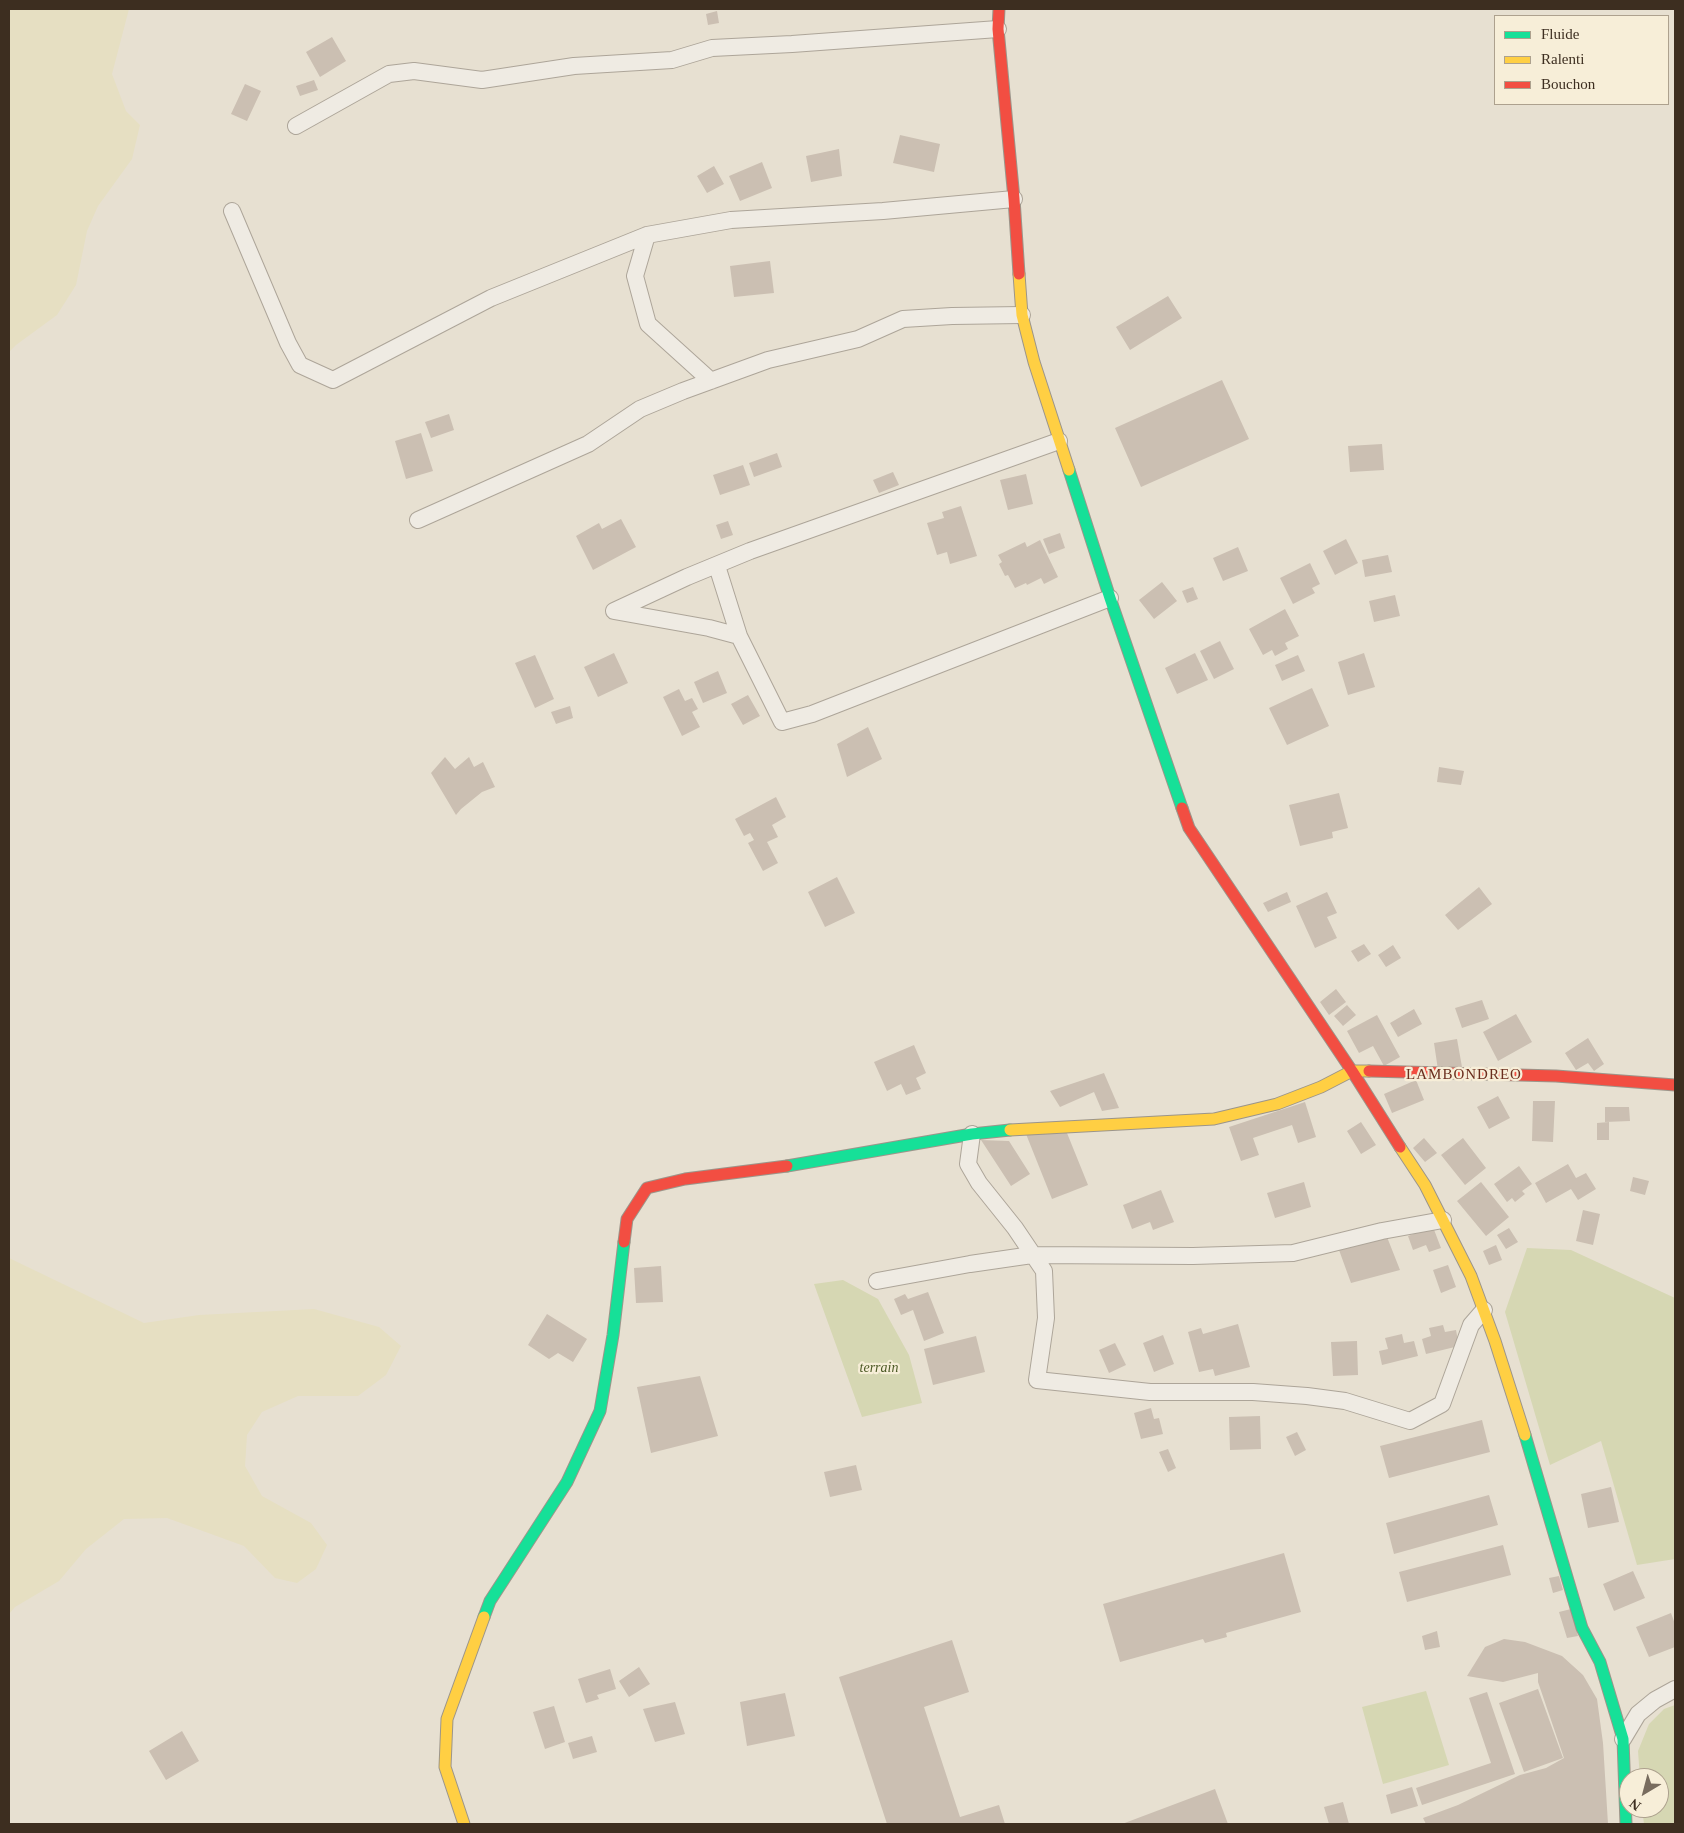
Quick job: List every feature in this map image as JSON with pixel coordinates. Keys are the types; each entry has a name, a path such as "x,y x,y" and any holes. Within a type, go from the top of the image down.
{"street":[{"path":"999,9 998,29 1014,199 1022,315 1034,362 1110,598 1189,828 1352,1071 1425,1185 1471,1276 1496,1341 1535,1464 1582,1628 1600,1662 1623,1738 1626,1824"},
{"path":"296,126 388,74 414,70 482,80 574,66 672,60 712,48 998,29"},
{"path":"232,210 288,344 300,365 333,380 491,298 648,235 731,220 883,211 1014,199"},
{"path":"648,235 635,276 648,324 711,381"},
{"path":"418,520 588,444 640,409 768,360 858,339 903,319 1022,315"},
{"path":"739,636 709,628 614,611 687,577 718,566 750,551 1059,441"},
{"path":"718,566 739,636 782,722 812,714 1110,598"},
{"path":"464,1824 444,1767 447,1719 490,1600 566,1482 600,1411 614,1335 627,1219 647,1188 685,1179 799,1164 972,1134 1042,1128 1214,1119 1277,1104 1321,1087 1352,1071 1556,1076 1675,1085"},
{"path":"972,1134 968,1164 979,1182 1016,1228 1044,1272 1046,1318 1037,1380 1150,1392 1253,1392 1307,1396 1346,1401 1410,1421 1442,1404 1471,1325 1484,1310"},
{"path":"877,1281 1032,1255 1193,1256 1293,1253 1382,1231 1443,1220"},
{"path":"1623,1738 1638,1714 1655,1700 1675,1689"}],"shaded area":[{"path":"9,9 129,9 112,74 126,111 140,125 132,159 98,206 87,231 76,285 57,315 9,352"},
{"path":"9,1258 144,1323 199,1315 314,1309 379,1327 401,1346 386,1375 358,1396 298,1396 262,1412 247,1435 245,1466 262,1496 311,1523 327,1545 316,1569 297,1583 275,1578 244,1546 167,1518 124,1519 86,1549 59,1581 15,1607 9,1614"}],"green space":[{"path":"1527,1248 1571,1250 1675,1298 1675,1559 1637,1565 1601,1441 1550,1465 1505,1312"},
{"name":"terrain","path":"843,1280 878,1299 909,1355 922,1403 862,1417 814,1284"},
{"path":"1426,1691 1449,1765 1383,1784 1362,1707"},
{"path":"1675,1705 1675,1824 1644,1824 1643,1818 1669,1818 1669,1768 1639,1768 1638,1751 1649,1724 1664,1709"}],"building":[{"path":"717,11 719,23 708,25 706,14"},
{"path":"332,37 346,61 320,77 306,52"},
{"path":"314,80 318,90 300,96 296,86"},
{"path":"245,84 261,91 247,121 231,114"},
{"path":"900,135 940,144 934,172 893,163"},
{"path":"839,149 842,176 811,182 806,156"},
{"path":"762,162 772,188 740,201 729,176"},
{"path":"714,166 724,184 707,193 697,176"},
{"path":"770,261 774,293 734,297 730,266"},
{"path":"1168,296 1182,318 1130,350 1116,327"},
{"path":"1222,380 1249,439 1141,487 1115,428"},
{"path":"449,414 454,430 431,438 425,422"},
{"path":"421,433 433,471 406,479 395,441"},
{"path":"1382,444 1384,470 1350,472 1348,446"},
{"path":"777,453 782,467 754,477 749,463"},
{"path":"743,465 750,485 720,495 713,475"},
{"path":"893,472 899,485 879,493 873,480"},
{"path":"1026,474 1033,504 1008,510 1000,480"},
{"path":"961,506 977,556 950,564 947,552 937,555 927,523 944,518 942,512"},
{"path":"621,519 636,547 593,570 576,536 599,523 602,529"},
{"path":"728,521 733,535 721,539 716,525"},
{"path":"1060,533 1065,548 1049,554 1043,539"},
{"path":"1346,539 1358,563 1335,575 1323,551"},
{"path":"1040,540 1058,577 1044,584 1041,578 1027,585 1026,583 1015,588 1008,575 1005,576 999,564 1002,562 998,555 1025,542 1027,547"},
{"path":"1238,547 1248,571 1223,581 1213,558"},
{"path":"1388,555 1392,572 1365,577 1362,560"},
{"path":"1310,563 1320,584 1312,588 1315,593 1293,604 1280,578"},
{"path":"1162,582 1177,601 1154,619 1139,600"},
{"path":"1193,587 1198,599 1187,603 1182,591"},
{"path":"1395,595 1400,616 1374,622 1369,601"},
{"path":"1285,609 1299,636 1285,643 1288,649 1275,656 1272,650 1263,655 1249,629"},
{"path":"1220,641 1234,669 1214,679 1200,651"},
{"path":"614,653 628,683 598,697 584,667"},
{"path":"1195,653 1208,680 1177,694 1165,668"},
{"path":"1364,653 1375,687 1348,695 1338,662"},
{"path":"535,655 554,699 535,708 515,663"},
{"path":"1298,655 1305,671 1282,681 1275,665"},
{"path":"718,671 727,693 703,703 694,682"},
{"path":"1312,688 1329,726 1287,745 1269,708"},
{"path":"679,689 685,701 692,698 698,709 692,712 700,727 682,736 663,697"},
{"path":"748,695 760,716 743,725 731,704"},
{"path":"570,706 573,718 556,724 551,712"},
{"path":"868,727 882,759 847,777 837,744"},
{"path":"445,757 455,769 469,757 474,767 483,762 495,787 482,792 456,815 431,773"},
{"path":"1439,767 1464,771 1461,785 1437,782"},
{"path":"1339,793 1348,828 1332,832 1333,838 1300,846 1289,805"},
{"path":"776,797 786,817 772,825 778,837 767,842 778,863 763,871 748,843 754,840 750,833 744,836 735,819"},
{"path":"837,877 855,913 825,927 808,892"},
{"path":"1479,887 1492,904 1458,930 1445,915"},
{"path":"1287,892 1291,902 1268,912 1263,903"},
{"path":"1327,892 1337,913 1327,917 1337,938 1315,948 1296,906"},
{"path":"1364,944 1371,954 1358,962 1351,951"},
{"path":"1393,945 1401,958 1386,967 1378,955"},
{"path":"1336,989 1346,1002 1329,1015 1320,1002"},
{"path":"1482,1000 1489,1019 1462,1028 1455,1008"},
{"path":"1347,1005 1356,1015 1343,1026 1334,1016"},
{"path":"1414,1009 1422,1024 1398,1037 1390,1023"},
{"path":"1516,1014 1532,1042 1498,1061 1483,1032"},
{"path":"1377,1015 1400,1057 1384,1066 1373,1046 1359,1053 1347,1031"},
{"path":"1588,1038 1604,1064 1594,1071 1588,1063 1576,1070 1565,1053"},
{"path":"1457,1039 1462,1067 1438,1070 1434,1043"},
{"path":"914,1045 926,1073 916,1078 921,1089 906,1095 901,1084 887,1091 874,1062"},
{"path":"1104,1073 1119,1108 1102,1111 1094,1092 1060,1107 1050,1091"},
{"path":"1416,1080 1424,1100 1392,1113 1384,1094"},
{"path":"1498,1096 1510,1118 1489,1129 1477,1107"},
{"path":"1533,1101 1555,1101 1553,1142 1532,1141"},
{"path":"1305,1102 1316,1137 1298,1143 1292,1125 1253,1138 1259,1155 1241,1161 1229,1127"},
{"path":"1605,1107 1629,1107 1630,1121 1605,1122"},
{"path":"1361,1122 1376,1145 1361,1154 1347,1131"},
{"path":"1609,1122 1609,1140 1597,1140 1597,1123"},
{"path":"1067,1133 1088,1185 1052,1199 1026,1134"},
{"path":"1424,1138 1437,1153 1425,1162 1413,1148"},
{"path":"1463,1138 1486,1168 1465,1185 1441,1155"},
{"path":"981,1140 1009,1141 1030,1174 1011,1186"},
{"path":"1568,1164 1576,1178 1586,1173 1596,1189 1578,1200 1571,1189 1546,1203 1535,1183"},
{"path":"1519,1166 1532,1184 1522,1191 1525,1194 1515,1202 1512,1198 1507,1202 1494,1184"},
{"path":"1633,1177 1649,1181 1645,1195 1630,1191"},
{"path":"1304,1182 1311,1207 1275,1218 1267,1193"},
{"path":"1481,1182 1509,1217 1486,1236 1457,1201"},
{"path":"1161,1190 1174,1222 1153,1230 1150,1222 1132,1229 1123,1205"},
{"path":"1583,1210 1600,1214 1593,1245 1576,1241"},
{"path":"1433,1227 1441,1248 1429,1252 1426,1245 1413,1250 1408,1236"},
{"path":"1509,1228 1518,1242 1506,1249 1497,1235"},
{"path":"1387,1237 1400,1270 1351,1283 1339,1250"},
{"path":"1496,1245 1502,1260 1489,1265 1483,1251"},
{"path":"1448,1265 1456,1287 1441,1293 1433,1270"},
{"path":"661,1266 663,1302 636,1303 634,1268"},
{"path":"928,1292 944,1333 924,1341 913,1310 901,1315 894,1299 905,1294 908,1299"},
{"path":"547,1314 587,1339 573,1362 558,1353 549,1359 528,1345"},
{"path":"1238,1324 1250,1367 1215,1376 1213,1369 1199,1372 1188,1332 1201,1328 1203,1334"},
{"path":"1443,1325 1445,1332 1456,1330 1459,1346 1426,1354 1422,1339 1431,1336 1429,1328"},
{"path":"1402,1334 1404,1343 1414,1341 1418,1356 1382,1365 1379,1351 1388,1349 1385,1338"},
{"path":"1163,1335 1174,1364 1154,1372 1143,1343"},
{"path":"976,1336 985,1372 933,1385 924,1349"},
{"path":"1357,1341 1358,1375 1333,1376 1331,1342"},
{"path":"1115,1343 1126,1365 1109,1373 1099,1350"},
{"path":"700,1376 718,1436 651,1453 637,1387"},
{"path":"1151,1408 1154,1419 1159,1418 1163,1434 1141,1439 1134,1413"},
{"path":"1260,1416 1261,1449 1230,1450 1229,1417"},
{"path":"1482,1420 1490,1452 1389,1478 1380,1446"},
{"path":"1297,1432 1306,1450 1295,1456 1286,1437"},
{"path":"1168,1449 1176,1468 1168,1472 1159,1452"},
{"path":"856,1465 862,1490 830,1497 824,1472"},
{"path":"1611,1487 1619,1522 1588,1528 1581,1494"},
{"path":"1489,1495 1498,1525 1394,1554 1386,1523"},
{"path":"1503,1545 1511,1575 1407,1602 1399,1572"},
{"path":"1284,1553 1301,1612 1226,1633 1227,1637 1205,1643 1203,1639 1120,1662 1103,1604"},
{"path":"1633,1571 1645,1598 1614,1611 1603,1584"},
{"path":"1559,1576 1563,1590 1553,1593 1549,1578"},
{"path":"1571,1609 1578,1636 1567,1638 1559,1612"},
{"path":"1671,1613 1675,1624 1675,1647 1649,1657 1636,1627"},
{"path":"1437,1631 1440,1647 1425,1650 1422,1636"},
{"path":"1504,1639 1525,1642 1562,1656 1583,1675 1597,1699 1603,1743 1608,1824 1426,1824 1423,1818 1458,1805 1520,1775 1546,1768 1564,1758 1538,1682 1538,1673 1503,1682 1467,1676 1485,1647"},
{"path":"952,1640 969,1692 924,1707 960,1817 999,1805 1005,1824 887,1824 839,1677"},
{"path":"639,1667 650,1684 629,1697 619,1681"},
{"path":"610,1669 616,1689 597,1695 599,1699 586,1703 578,1679"},
{"path":"1538,1689 1563,1758 1524,1772 1499,1703"},
{"path":"1487,1692 1515,1774 1422,1805 1416,1788 1491,1763 1469,1698"},
{"path":"785,1693 795,1736 747,1746 740,1702"},
{"path":"675,1702 685,1734 655,1742 643,1709"},
{"path":"554,1706 565,1742 545,1749 533,1712"},
{"path":"182,1731 199,1761 166,1780 149,1751"},
{"path":"592,1736 597,1752 573,1759 568,1743"},
{"path":"1412,1787 1418,1806 1391,1814 1386,1795"},
{"path":"1215,1789 1228,1824 1122,1824"},
{"path":"1343,1802 1349,1824 1329,1824 1324,1807"}],"traffic: fast":[{"path":"1069,470 1110,598 1182,808"},
{"path":"787,1166 972,1134 1010,1130"},
{"path":"484,1617 490,1601 567,1482 600,1411 613,1335 624,1242"},
{"path":"1525,1435 1582,1628 1600,1662 1623,1739 1626,1824"}],"traffic: slow":[{"path":"1019,274 1022,315 1034,362 1069,470"},
{"path":"1010,1130 1214,1119 1277,1104 1321,1087 1352,1071 1369,1071"},
{"path":"1400,1147 1425,1185 1471,1276 1495,1341 1525,1435"},
{"path":"464,1824 445,1767 447,1719 484,1617"}],"traffic: jam":[{"path":"999,9 998,29 1019,274"},
{"path":"1182,808 1189,828 1352,1071 1400,1147"},
{"path":"1369,1071 1556,1076 1675,1085"},
{"path":"624,1242 627,1219 647,1188 685,1179 787,1166"}],"district":[{"name":"LAMBONDREO","path":"1464,1075"}]}
